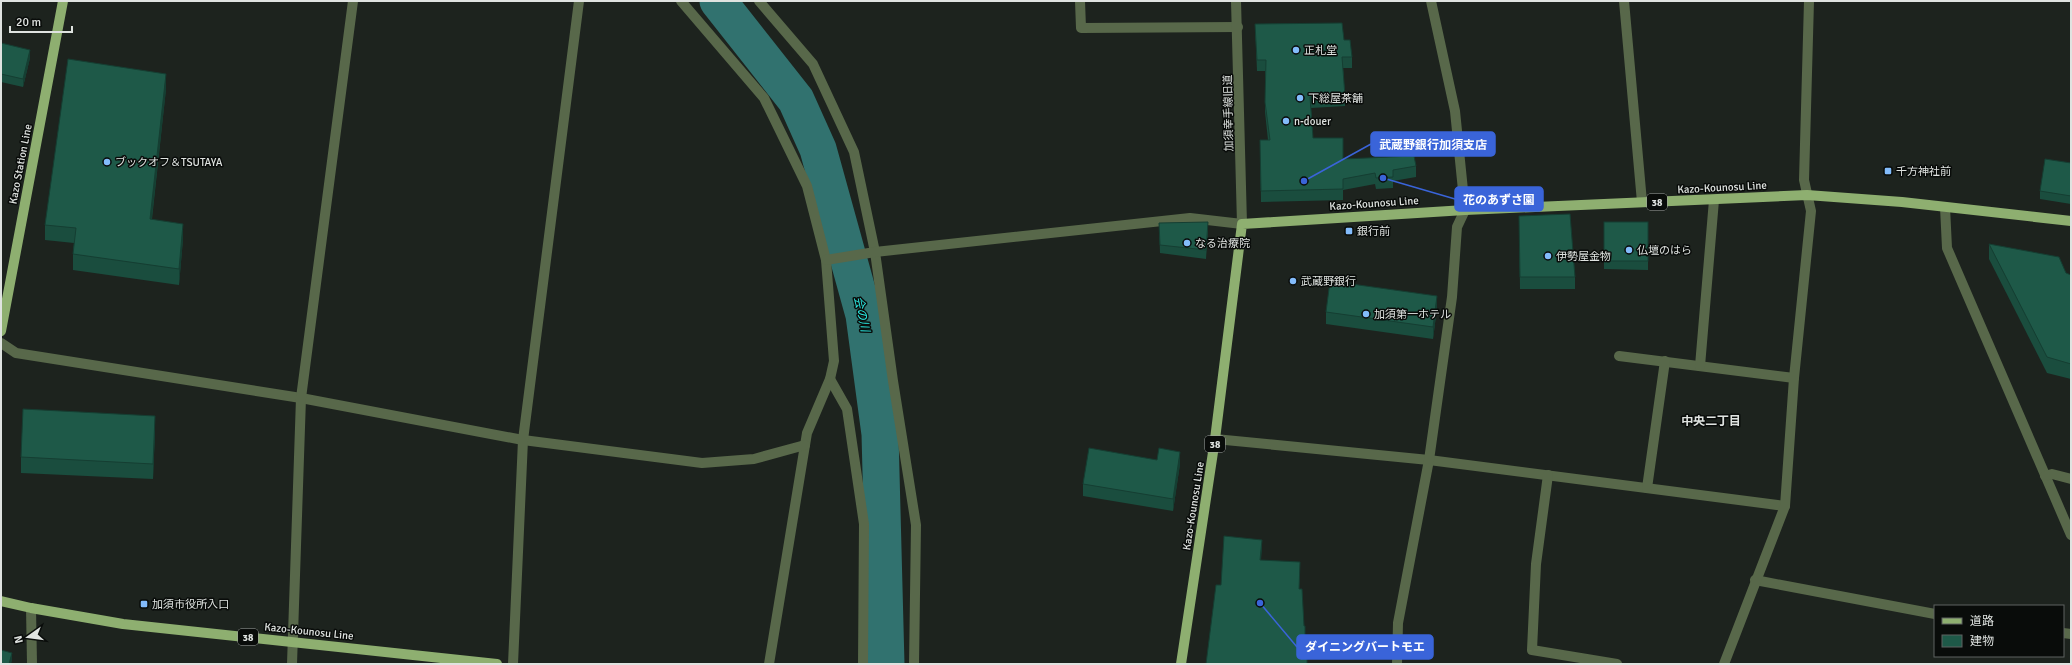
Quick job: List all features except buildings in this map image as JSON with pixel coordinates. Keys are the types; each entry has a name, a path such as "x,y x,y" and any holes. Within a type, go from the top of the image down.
{"main road":[{"name":"Kazo Station Line","path":"1,331 63,1"},
{"name":"Kazo-Kounosu Line","path":"1181,664 1215,439 1242,224 1465,210 1807,195 1844,196 2071,220"},
{"name":"Kazo-Kounosu Line","path":"1,601 31,608 123,624 497,664"}],"street":[{"path":"292,664 294,642 301,398 353,1"},
{"path":"513,664 523,440 579,1"},
{"path":"681,1 764,98 807,186 826,260 834,361 830,379 807,433 769,664"},
{"path":"759,1 813,64 854,152 875,252 893,381 916,525 914,664"},
{"path":"1080,1 1080,28 1238,27"},
{"name":"加須幸手線旧道","path":"1236,1 1238,27 1242,224"},
{"path":"1397,664 1398,623 1429,460 1452,297 1457,227 1465,210 1455,111 1430,1"},
{"path":"1624,1 1642,202"},
{"path":"1724,664 1755,580 1785,506 1794,378 1811,212 1804,180 1809,1"},
{"path":"1700,366 1714,200"},
{"path":"1945,206 1946,248 2071,535"},
{"path":"826,260 875,252 1190,218 1242,224"},
{"path":"1,343 16,353 301,398 523,440 702,463 754,459 805,445"},
{"path":"1618,356 1794,378"},
{"path":"1647,488 1665,361"},
{"path":"830,379 848,409 864,524 863,664"},
{"path":"1215,439 1429,460 1785,506"},
{"path":"2045,476 2052,474 2071,479"},
{"path":"1548,475 1536,564 1532,650 1617,664"},
{"path":"1755,580 1934,614"},
{"path":"31,608 32,664"}],"waterway":[{"name":"会の川","path":"718,1 796,100 818,149 864,315 880,434 886,664"}],"place":[{"name":"正札堂","path":"1296,50"},
{"name":"下総屋茶舗","path":"1300,98"},
{"name":"n-douer","path":"1286,121"},
{"name":"ブックオフ＆TSUTAYA","path":"107,162"},
{"name":"千方神社前","path":"1888,171"},
{"name":"花のあずさ園","path":"1383,178"},
{"name":"武蔵野銀行加須支店","path":"1304,181"},
{"name":"銀行前","path":"1349,231"},
{"name":"なる治療院","path":"1187,243"},
{"name":"仏壇のはら","path":"1629,250"},
{"name":"伊勢屋金物","path":"1548,256"},
{"name":"武蔵野銀行","path":"1293,281"},
{"name":"加須第一ホテル","path":"1366,314"},
{"name":"ダイニングバートモエ","path":"1260,603"},
{"name":"加須市役所入口","path":"144,604"}],"district":[{"name":"中央二丁目","path":"1711,421"}]}
